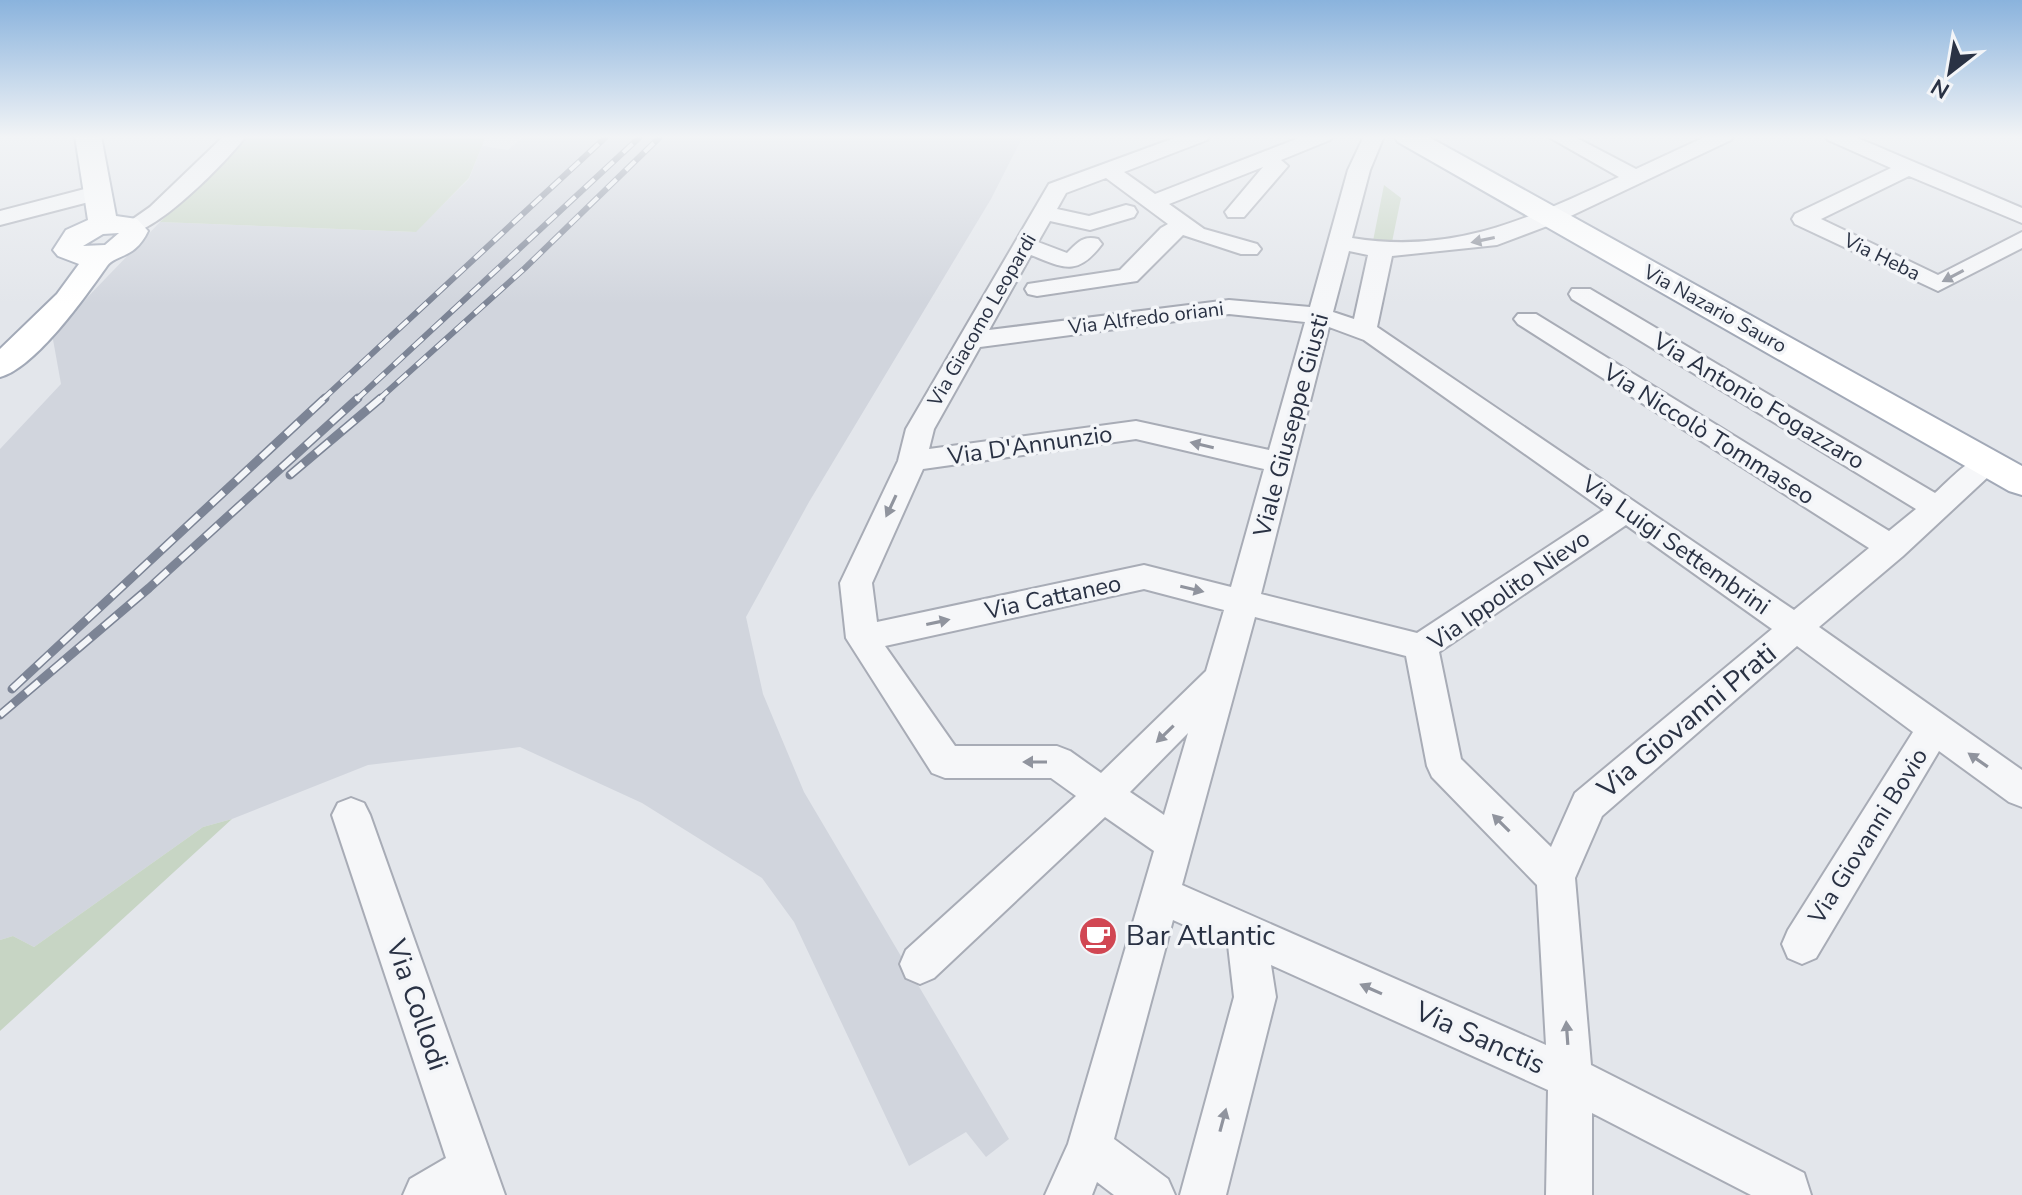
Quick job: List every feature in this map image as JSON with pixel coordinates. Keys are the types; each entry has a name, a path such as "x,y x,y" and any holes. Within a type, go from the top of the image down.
{"main road":[{"path":"5,357 92,270 110,236 100,192"},
{"name":"Via Nazario Sauro","path":"1505,192 2022,482"}],"street":[{"path":"0,218 100,192"},
{"path":"110,236 158,212 179,192"},
{"name":"Via Giacomo Leopardi","path":"912,461 920,429 1056,192"},
{"path":"1139,192 1196,234 1249,249"},
{"path":"1154,202 1176,192"},
{"path":"1236,212 1254,192"},
{"name":"Viale Giuseppe Giusti","path":"1068,1195 1089,1148 1161,895 1353,192"},
{"path":"1340,243 1381,250 1489,240 1604,192"},
{"name":"Via Heba","path":"1859,192 1803,219 1938,284 2022,239"},
{"path":"1964,192 2022,216"},
{"path":"1044,213 1090,223 1126,212"},
{"path":"1025,245 1076,272 1128,276 1169,233 1185,225"},
{"path":"1037,289 1076,272 1090,244"},
{"path":"1364,330 1381,250"},
{"name":"Via Antonio Fogazzaro","path":"1581,294 1937,508"},
{"name":"Via Alfredo oriani","path":"971,340 1229,307 1321,316"},
{"name":"Via Luigi Settembrini","path":"1321,316 1364,330 1796,628 2022,791"},
{"name":"Via Niccolò Tommaseo","path":"1527,319 1892,548"},
{"name":"Via D'Annunzio","path":"862,638 856,583 912,461 1136,430 1278,462"},
{"name":"Via Giovanni Prati","path":"1569,1195 1570,1078 1556,878 1588,805 1989,463"},
{"name":"Via Ippolito Nievo","path":"1556,878 1445,766 1421,647 1626,510"},
{"name":"Via Cattaneo","path":"862,638 1144,577 1421,647"},
{"path":"862,638 945,762 1057,762 1173,843"},
{"name":"Viale Giuseppe Giusti","path":"920,964 1103,795 1221,679"},
{"name":"Via Giovanni Bovio","path":"1802,944 1934,729"},
{"name":"Via Collodi","path":"351,815 477,1181"},
{"name":"Via Sanctis","path":"1161,895 1570,1078 1788,1189 1788,1195"},
{"path":"1203,1195 1255,997 1247,933"},
{"path":"1089,1148 1152,1195"},
{"path":"426,1195 477,1181"}],"shaded area":[{"path":"456,192 995,192 809,502 746,617 763,694 804,792 1009,1139 986,1157 966,1132 909,1166 794,922 762,878 642,803 520,747 368,765 232,819 203,827 34,947 13,936 0,940 0,449 61,384 52,334 160,222 415,232"}],"green space":[{"path":"190,192 455,192 416,232 160,222"},
{"path":"1383,192 1393,192 1401,198 1392,242 1373,241"},
{"path":"232,819 0,1031 0,940 13,936 34,947 203,827"}],"railway":[{"path":"322,400 547,192"},
{"path":"356,400 581,192"},
{"path":"378,400 525,268 604,192"},
{"path":"12,689 325,398"},
{"path":"0,715 149,588 358,398"},
{"path":"290,475 381,398"}],"place":[{"name":"Bar Atlantic","path":"1098,936"}]}
